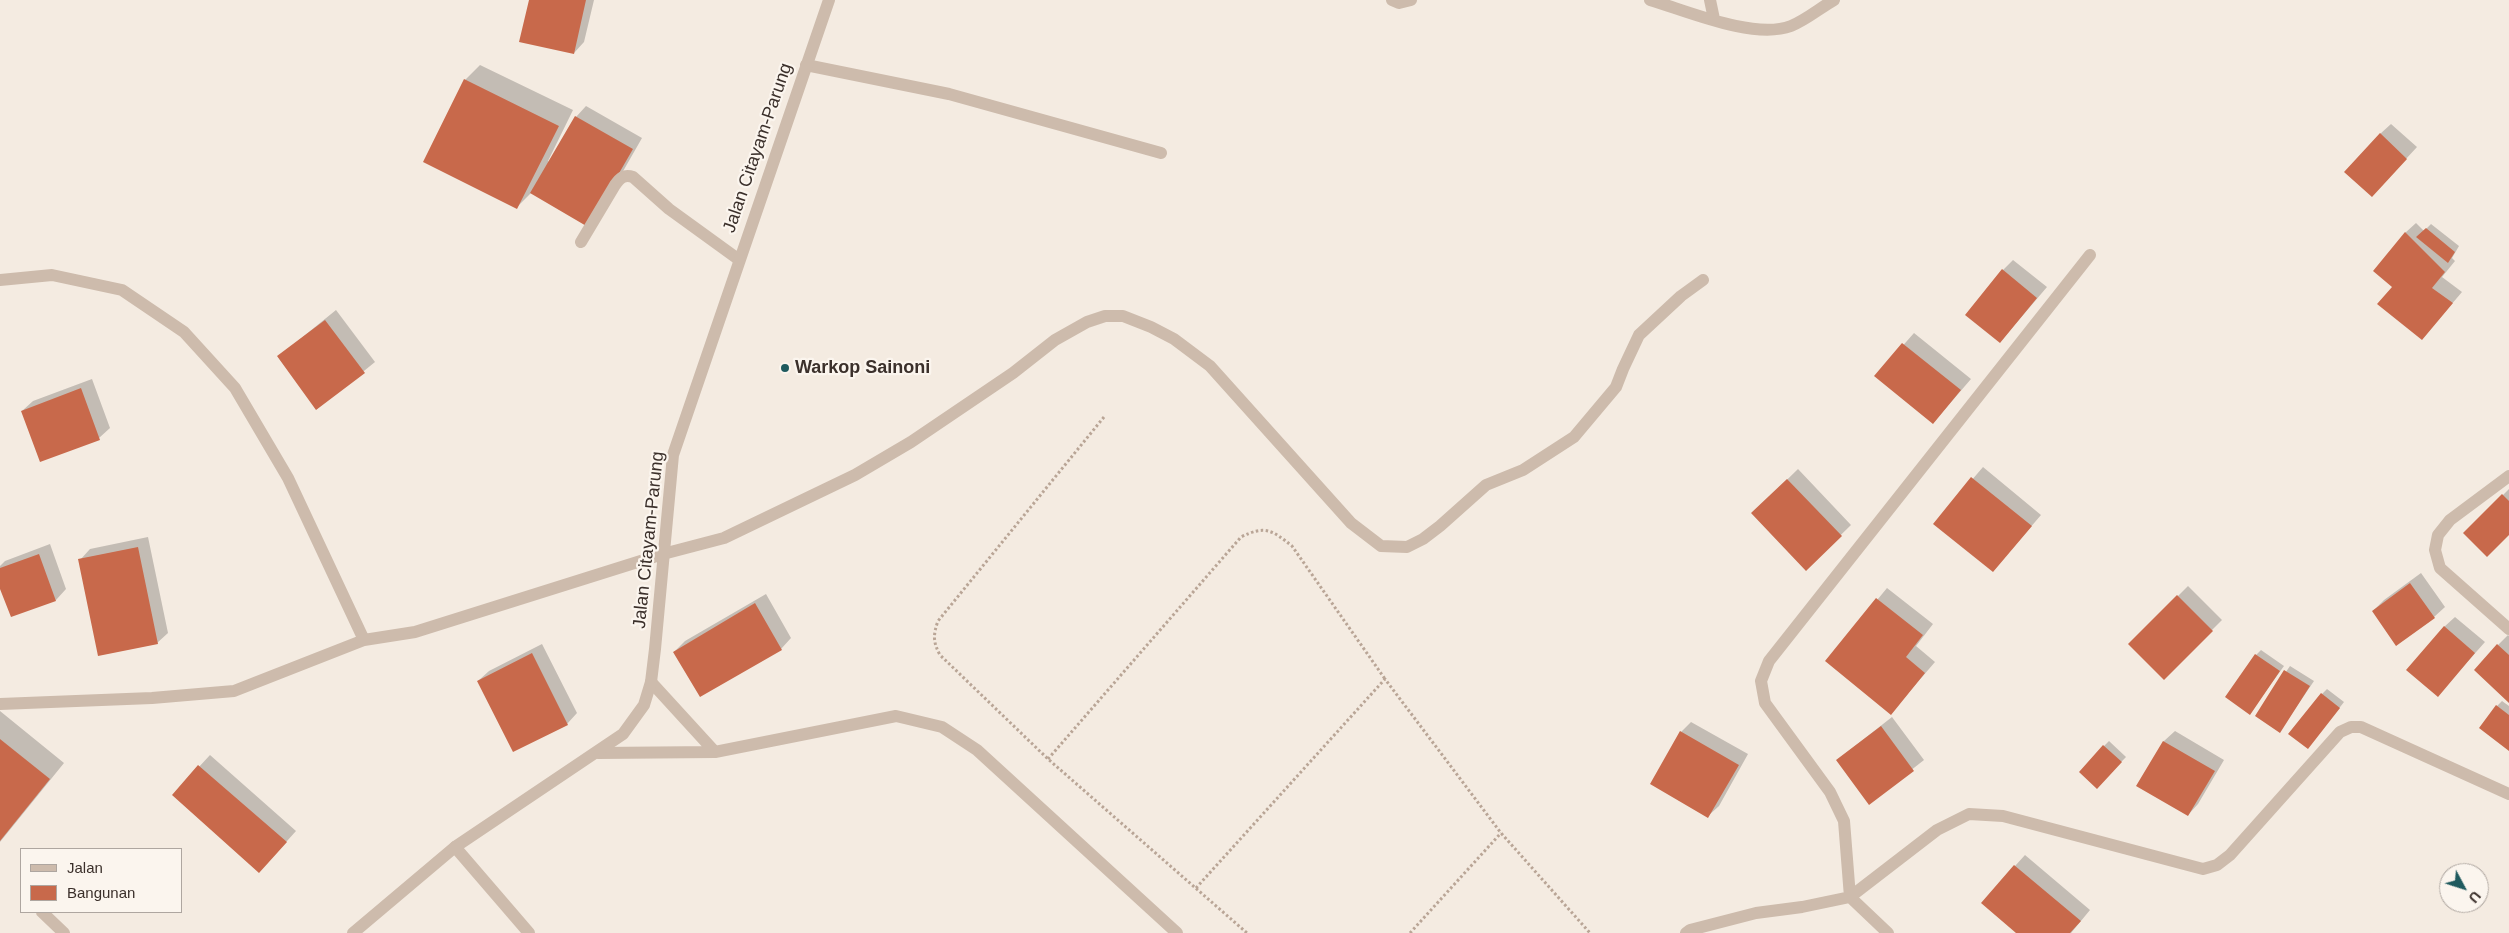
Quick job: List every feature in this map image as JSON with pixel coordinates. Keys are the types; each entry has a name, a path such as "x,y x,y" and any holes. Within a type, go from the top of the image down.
{"street":[{"name":"Jalan Citayam-Parung","path":"353,933 455,848 598,753 623,734 644,705 651,682 655,649 673,456 738,259 828,0"},
{"path":"1392,0 1399,3 1411,0"},
{"path":"1650,0 1742,28 1764,30 1791,26 1834,0"},
{"path":"1710,0 1714,19"},
{"path":"806,65 949,94 1161,153"},
{"path":"581,242 615,185 627,175 633,176 669,209 738,259"},
{"path":"1888,933 1850,897 1844,821 1830,792 1765,703 1761,681 1769,661 2090,255"},
{"path":"0,280 52,276 122,290 184,332 235,388 288,478 364,640"},
{"path":"0,704 152,698 234,691 364,640 415,632 663,554 724,538 855,475 911,442 1013,374 1055,340 1087,322 1105,316 1122,316 1150,327 1174,339 1210,366 1351,523 1381,546 1406,547 1423,539 1440,526 1486,485 1523,470 1546,457 1574,437 1616,387 1639,335 1675,301 1702,280"},
{"path":"2509,476 2450,520 2438,535 2435,550 2440,568 2509,630"},
{"path":"651,682 715,752"},
{"path":"598,753 715,752 896,716 942,728 977,750 1177,933"},
{"path":"1686,933 1690,930 1756,913 1802,908 1850,897 1936,830 1969,814 2003,816 2203,869 2217,865 2230,855 2340,732 2351,727 2361,727 2509,794"},
{"path":"455,848 529,933"},
{"path":"43,913 64,933"}],"path":[{"path":"1104,417 938,621 934,633 934,644 940,655 1048,759 1247,933"},
{"path":"1048,759 1241,537 1258,529 1275,532 1292,546 1385,679 1501,833 1590,933"},
{"path":"1196,888 1385,679"},
{"path":"1410,933 1501,833"}],"building":[{"path":"529,0 586,0 574,54 519,42"},
{"path":"464,79 559,126 517,209 423,162"},
{"path":"575,116 633,149 588,227 530,193"},
{"path":"2380,133 2407,159 2372,197 2344,172"},
{"path":"2426,228 2455,252 2448,263 2416,237"},
{"path":"2405,232 2445,272 2432,288 2453,303 2422,340 2377,304 2392,287 2373,271"},
{"path":"2002,269 2037,298 2000,343 1965,315"},
{"path":"325,320 365,373 316,410 277,356"},
{"path":"1902,343 1961,390 1933,424 1874,376"},
{"path":"81,388 100,440 40,462 21,411"},
{"path":"1971,477 2032,526 1993,572 1933,524"},
{"path":"1787,479 1842,536 1806,571 1751,513"},
{"path":"2502,494 2509,501 2509,535 2487,557 2463,533"},
{"path":"138,547 158,644 98,656 78,559"},
{"path":"39,554 56,601 11,617 0,589 0,568"},
{"path":"2410,583 2435,618 2396,646 2372,611"},
{"path":"2177,595 2213,631 2164,680 2128,644"},
{"path":"1876,598 1923,635 1906,657 1925,673 1891,715 1825,661"},
{"path":"755,603 782,650 700,697 673,652"},
{"path":"2444,626 2475,653 2438,697 2406,670"},
{"path":"2497,644 2509,655 2509,703 2474,670"},
{"path":"532,653 568,725 513,752 477,681"},
{"path":"2255,654 2280,671 2250,715 2225,697"},
{"path":"2284,670 2310,686 2280,733 2255,716"},
{"path":"2321,693 2340,708 2308,749 2288,734"},
{"path":"2496,705 2509,715 2509,751 2479,728"},
{"path":"1881,726 1914,771 1869,805 1836,760"},
{"path":"1680,731 1739,765 1708,818 1650,784"},
{"path":"0,739 50,779 0,841"},
{"path":"2163,741 2215,771 2188,816 2136,786"},
{"path":"2103,745 2122,762 2097,789 2079,772"},
{"path":"198,765 287,842 259,873 172,795"},
{"path":"2014,865 2081,921 2070,933 2016,933 1981,903"}],"place":[{"name":"Warkop Sainoni","path":"785,368"}]}
